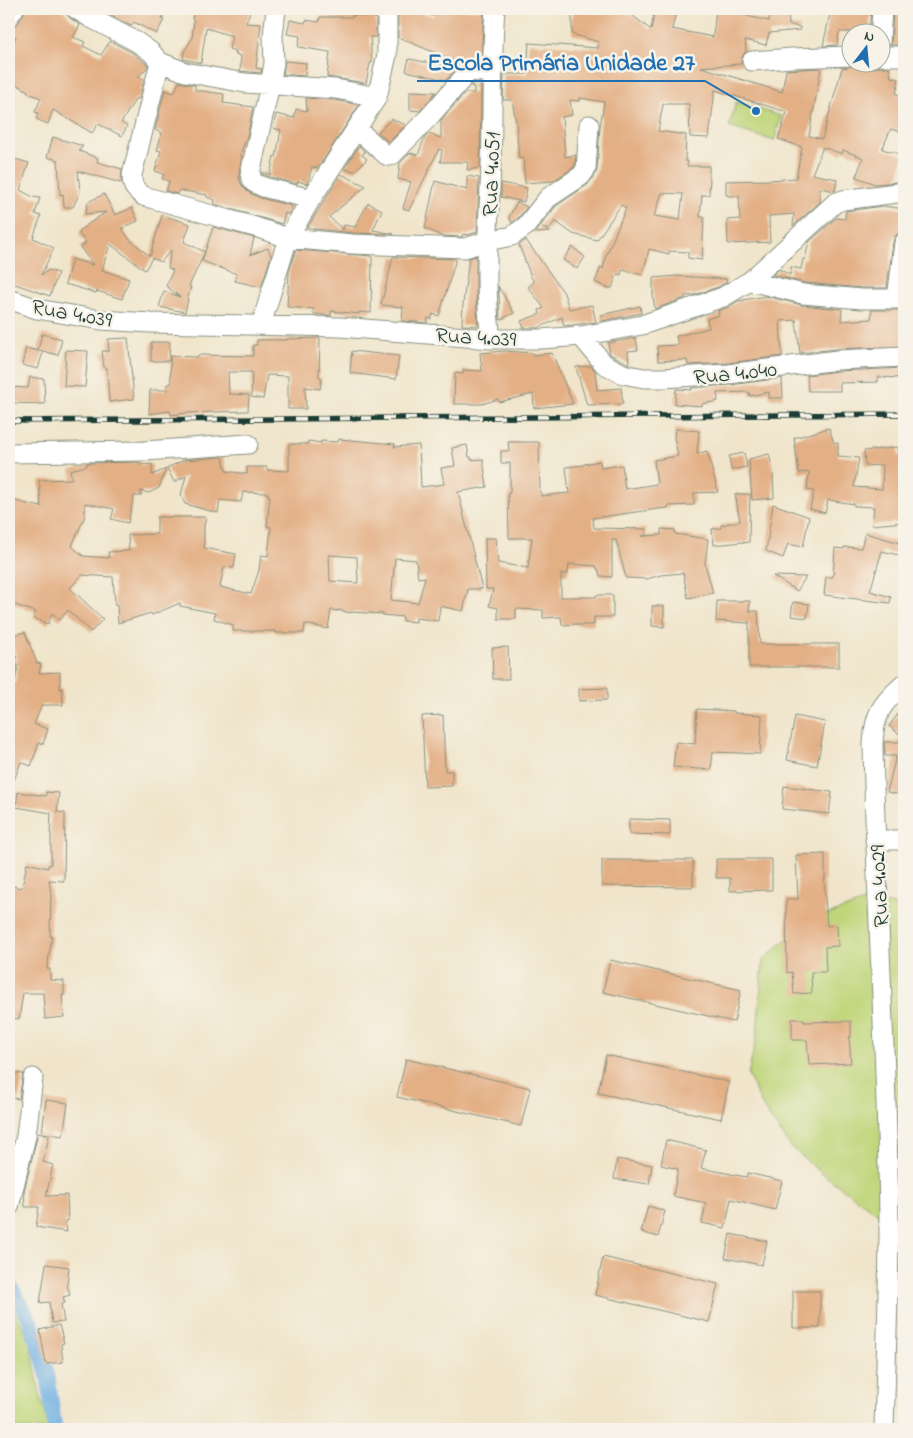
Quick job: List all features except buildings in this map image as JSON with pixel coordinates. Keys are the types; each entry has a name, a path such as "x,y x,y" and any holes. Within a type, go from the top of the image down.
{"street":[{"path":"9,16 14,9"},
{"path":"76,9 137,42 151,52 160,62 185,72 245,83 336,89 377,97"},
{"path":"276,9 273,36 274,63 250,174 253,182 263,187 311,199"},
{"path":"261,325 288,238 377,97 387,55 387,9"},
{"name":"Rua 4.051","path":"491,339 487,290 495,9"},
{"path":"881,22 882,9"},
{"path":"752,62 840,56"},
{"path":"890,56 904,56"},
{"path":"160,62 132,174 134,189 143,196 288,238 352,244 465,248 512,236 526,226 548,198 581,176 586,169 589,125"},
{"path":"357,128 389,156 392,155 469,71 493,73"},
{"name":"Rua 4.039","path":"9,299 37,309 101,320 151,323 340,326 491,339 541,339 581,336 642,325 723,297 750,281 835,203 843,200 904,192"},
{"path":"750,281 803,294 862,299 901,299 904,243"},
{"name":"Rua 4.040","path":"581,336 604,364 622,374 644,378 729,374 837,360 904,357"},
{"path":"9,453 144,451 248,444"},
{"name":"Rua 4.029","path":"884,1429 888,1212 884,1022 875,840 874,729 880,710 889,697 904,684"},
{"path":"875,840 904,840"},
{"path":"9,1207 26,1136 33,1078"}],"green space":[{"path":"736,102 781,116 774,141 729,127"},
{"path":"869,900 904,907 904,1220 889,1222 820,1172 791,1147 764,1109 748,1075 757,1035 763,960 805,923"},
{"path":"9,1300 30,1341 40,1395 50,1429 9,1429"}],"waterway":[{"path":"9,1284 29,1318 43,1359 48,1377 55,1429"}],"railway":[{"path":"9,421 904,414"}],"place":[{"name":"Escola Primária Unidade 27","path":"756,111"}]}
